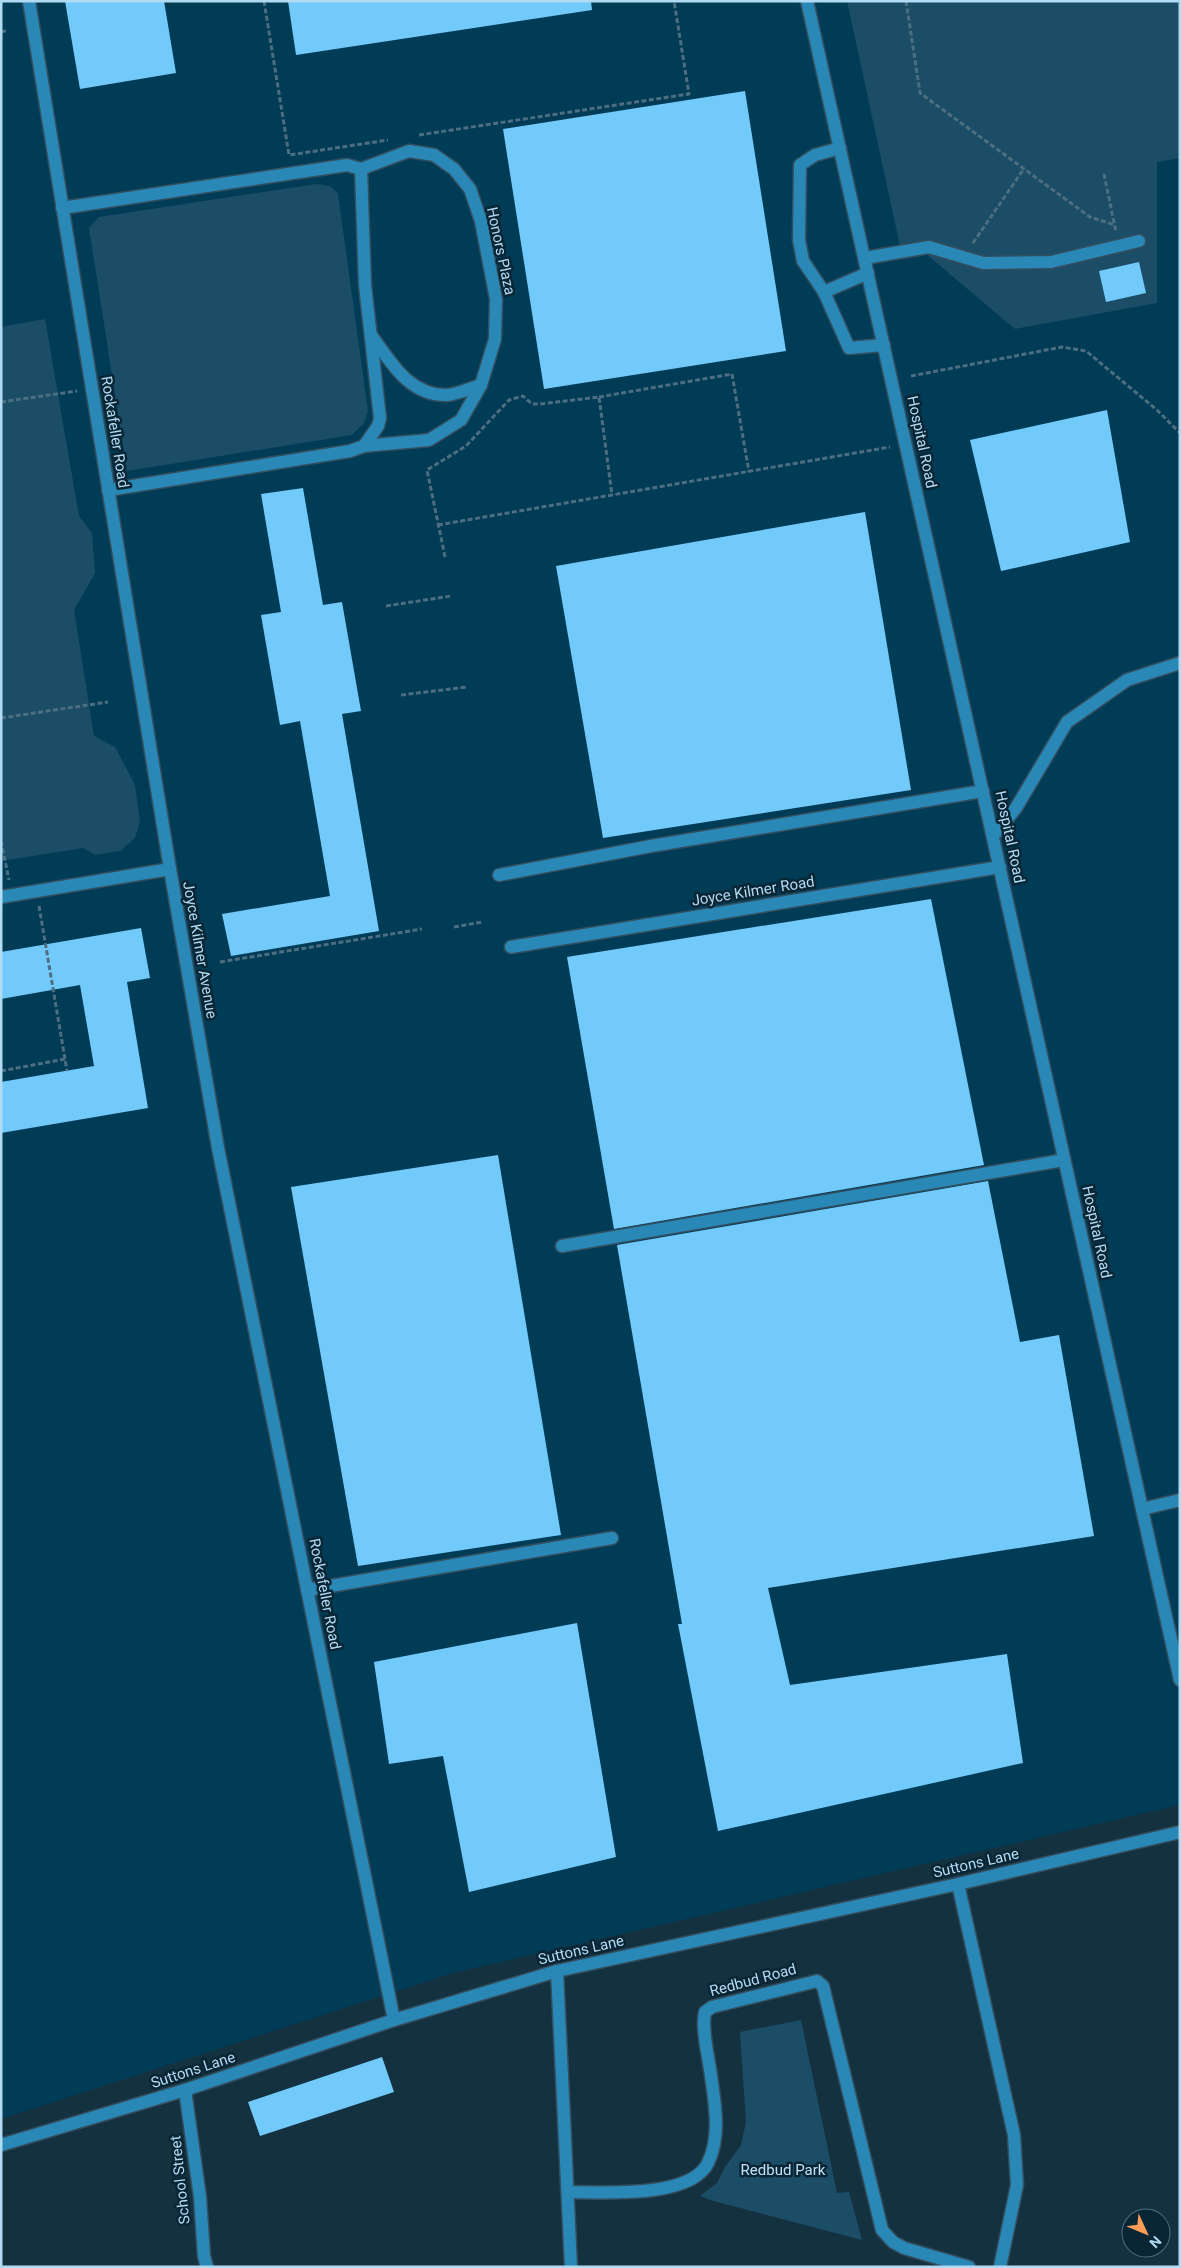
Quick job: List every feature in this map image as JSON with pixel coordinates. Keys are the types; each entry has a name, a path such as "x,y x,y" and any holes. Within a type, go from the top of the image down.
{"street":[{"name":"Rockafeller Road","path":"29,1 170,869"},
{"name":"Hospital Road","path":"808,1 1180,1680"},
{"path":"840,148 815,155 800,166 799,240 803,261 824,292 849,348 884,345"},
{"name":"Honors Plaza","path":"62,208 347,165 361,169 409,151 434,155 454,169 470,189 481,221 496,299 495,339 481,385 461,420 429,440 364,446 350,451 108,490"},
{"path":"361,169 365,285 380,418 378,426 364,446"},
{"path":"865,258 929,247 983,263 1051,262 1139,241"},
{"path":"824,292 868,273"},
{"path":"370,334 397,371 409,383 428,393 448,395 481,385"},
{"path":"993,836 1016,808 1067,722 1127,680 1180,663"},
{"path":"499,875 660,845 983,791"},
{"name":"Joyce Kilmer Road","path":"511,947 1000,867"},
{"name":"Joyce Kilmer Avenue","path":"6,896 170,869 224,1175"},
{"path":"562,1246 1064,1160"},
{"name":"Rockafeller Road","path":"224,1175 394,2020"},
{"path":"1142,1509 1180,1500"},
{"path":"307,1590 612,1538"},
{"name":"Suttons Lane","path":"1,2145 186,2090 394,2020 557,1971 958,1884 1180,1832"},
{"path":"958,1884 1014,2135 1017,2185 1000,2267"},
{"path":"557,1971 571,2267"},
{"name":"Redbud Road","path":"568,2192 661,2189 682,2184 697,2175 707,2164 714,2143 716,2113 705,2012 712,2006 817,1981 823,1986 882,2230 893,2242 904,2248 970,2267"},
{"name":"School Street","path":"186,2090 200,2197 204,2256 207,2267"}],"path":[{"path":"264,1 289,155 396,139"},
{"path":"415,136 689,94 674,1"},
{"path":"906,1 920,93 1023,170 1090,217 1115,225"},
{"path":"1,32 8,30"},
{"path":"964,256 1023,170"},
{"path":"1104,174 1119,246"},
{"path":"911,376 1062,347 1086,352 1157,410 1180,433"},
{"path":"445,557 427,470 466,446 509,400 523,396 532,404 540,404 599,397 732,374 748,472"},
{"path":"1,402 78,391"},
{"path":"599,397 612,495"},
{"path":"438,526 892,447 890,438"},
{"path":"386,606 451,596"},
{"path":"401,695 467,687"},
{"path":"1,718 108,702"},
{"path":"1,841 6,896"},
{"path":"36,891 67,1071"},
{"path":"454,927 482,922"},
{"path":"220,962 422,929"},
{"path":"1,1070 65,1059"}],"shaded area":[{"path":"1,1 1180,1 1180,1805 453,1973 1,2119"}],"green space":[{"path":"847,1 1180,1 1180,158 1157,162 1157,303 1015,329 926,254 903,260"},
{"path":"316,184 330,186 338,194 368,411 364,423 352,435 127,471 89,228 99,217"},
{"path":"45,319 79,516 92,533 95,573 74,610 94,736 115,747 135,785 140,822 135,838 120,851 95,855 83,848 1,861 1,327"},
{"name":"Redbud Park","path":"801,2020 837,2193 849,2192 862,2240 700,2196 717,2183 725,2167 741,2145 746,2122 740,2032"}],"building":[{"path":"65,1 164,1 176,73 80,89"},
{"path":"288,1 591,1 592,10 296,55"},
{"path":"745,91 786,351 544,389 503,129"},
{"path":"1139,262 1146,293 1106,302 1099,271"},
{"path":"1107,410 1130,542 1001,571 970,440"},
{"path":"303,488 323,605 342,602 361,711 342,714 379,931 231,956 222,914 330,896 300,721 280,725 261,615 281,612 261,494"},
{"path":"865,512 911,790 603,838 556,566"},
{"path":"931,899 984,1165 614,1229 567,957"},
{"path":"141,928 150,978 127,982 148,1108 1,1133 1,1082 94,1066 80,985 1,999 1,952"},
{"path":"498,1155 561,1535 358,1566 291,1187"},
{"path":"988,1181 1020,1342 1059,1335 1094,1536 768,1588 790,1685 1007,1654 1023,1763 718,1831 678,1624 682,1624 617,1245"},
{"path":"577,1623 616,1857 469,1892 443,1756 389,1764 374,1662"},
{"path":"382,2057 394,2092 260,2136 248,2102"}]}
